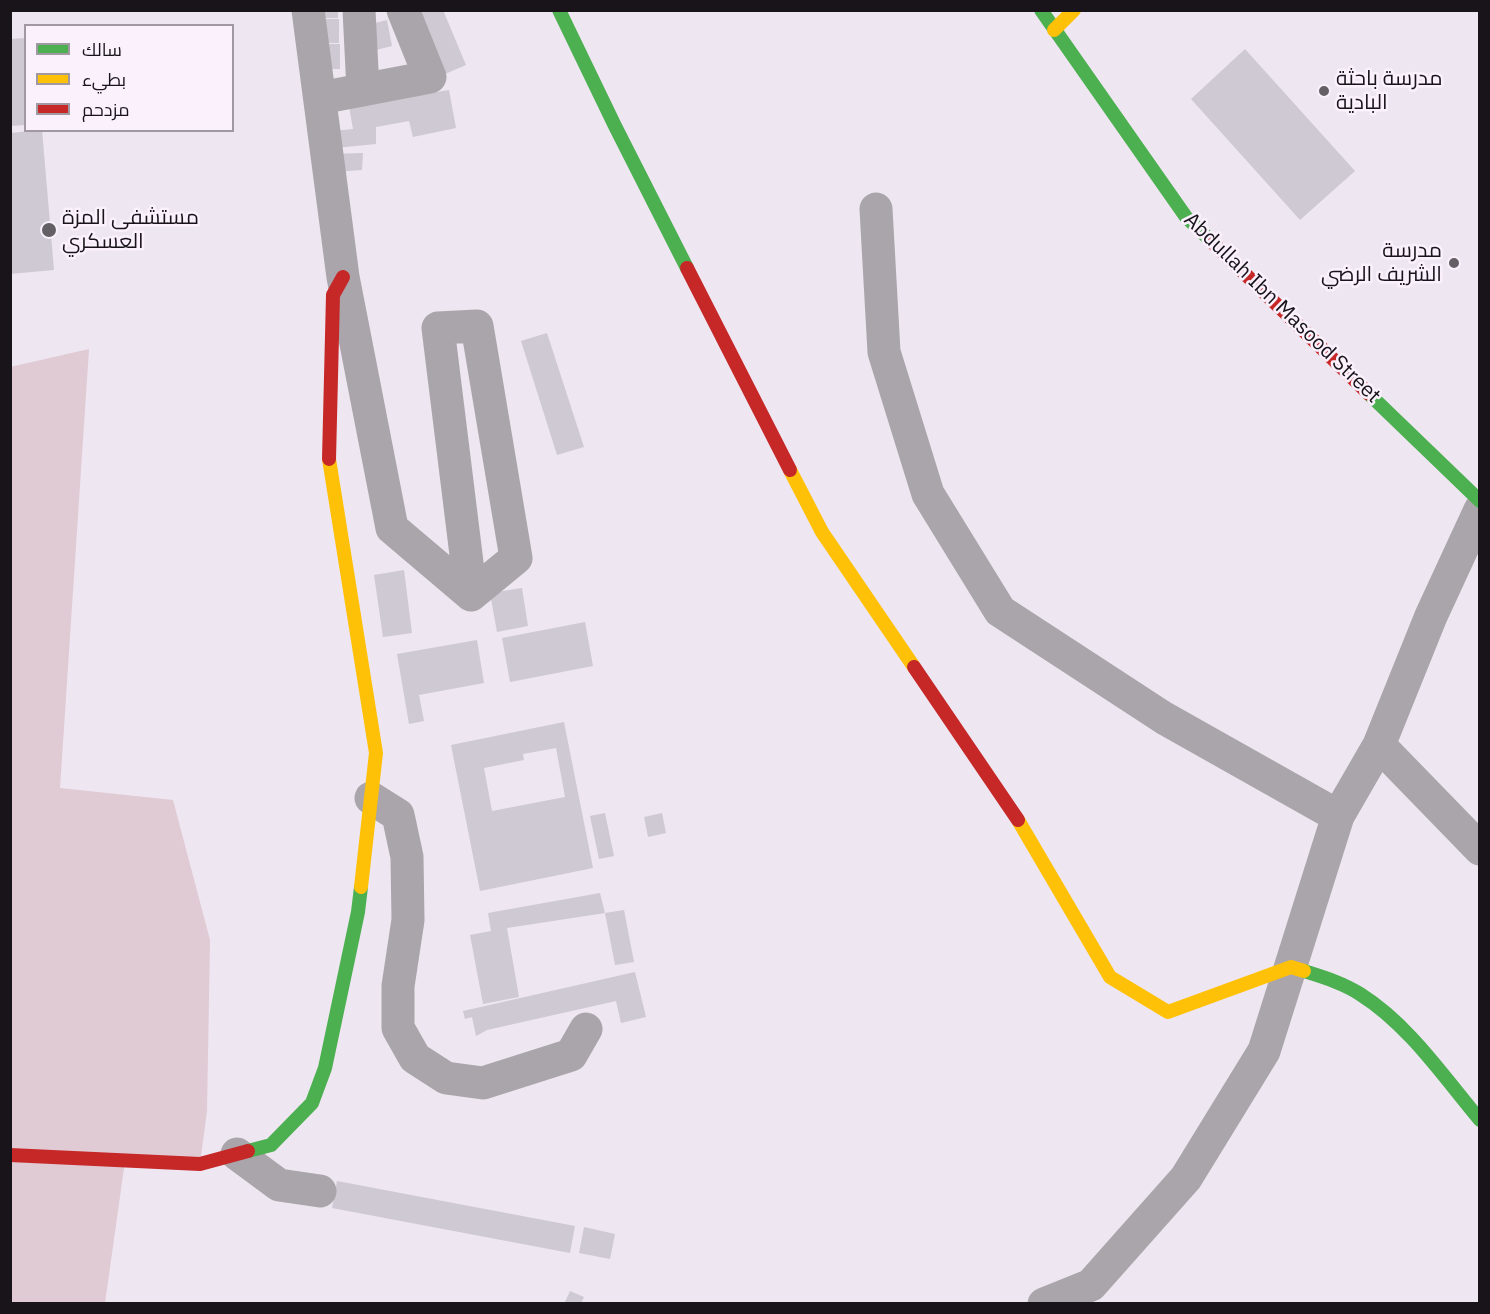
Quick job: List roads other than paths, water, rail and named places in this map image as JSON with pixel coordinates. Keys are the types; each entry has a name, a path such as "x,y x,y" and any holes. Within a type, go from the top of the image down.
{"street":[{"path":"308,10 344,277 392,528 471,595"},
{"path":"359,10 363,90"},
{"path":"320,98 430,76 403,10"},
{"path":"559,10 615,126 822,532 1017,819 1110,977 1168,1012 1291,967 1331,980 1358,993 1384,1011 1410,1037 1479,1120"},
{"name":"Abdullah Ibn Masood Street","path":"1041,10 1186,217 1479,501"},
{"path":"1054,30 1074,10"},
{"path":"876,209 884,352 928,494 1000,611 1164,718 1338,816"},
{"path":"10,1155 200,1164 271,1145 312,1103 326,1068 358,912 376,753 329,456 333,295 344,277"},
{"path":"477,326 516,558 471,595 438,328 477,326"},
{"path":"1044,1304 1091,1285 1186,1178 1264,1051 1338,816 1379,745 1431,616 1479,510"},
{"path":"1379,745 1479,849"},
{"path":"371,798 398,815 407,857 408,920 398,986 398,1028 415,1058 446,1078 483,1083 571,1055 586,1029"},
{"path":"237,1154 279,1185 320,1191"}],"place":[{"name":"مدرسة باحثة البادية","path":"1324,91"},
{"name":"مستشفى المزة العسكري","path":"49,230"},
{"name":"مدرسة الشريف الرضي","path":"1454,263"}]}
